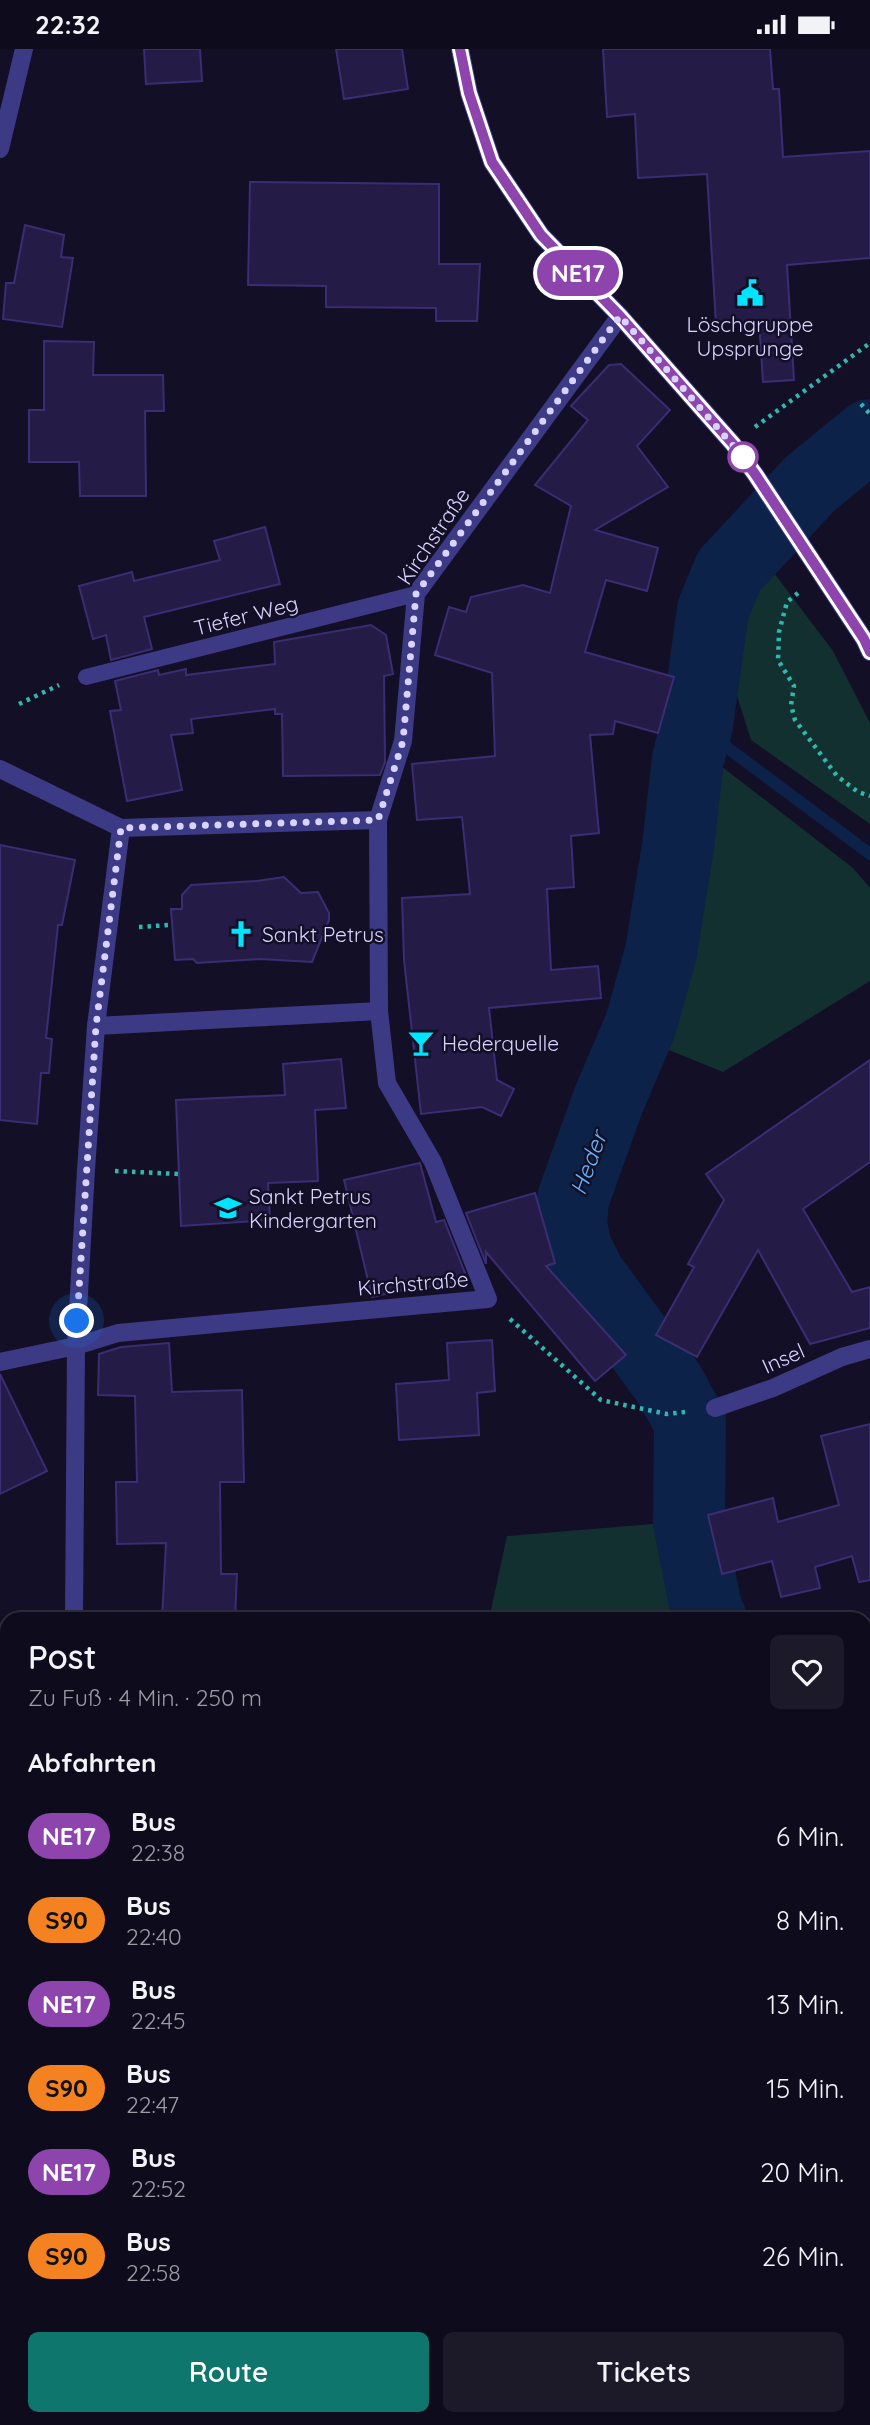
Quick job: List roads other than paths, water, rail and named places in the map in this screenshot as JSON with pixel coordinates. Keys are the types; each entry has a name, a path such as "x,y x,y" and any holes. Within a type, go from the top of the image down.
{"street":[{"path":"0,149 24,49"},
{"path":"460,49 469,93 492,162 541,235 620,316 733,444 864,639 870,652"},
{"name":"Kirchstraße","path":"0,1362 76,1346 118,1333 488,1299 433,1162 387,1083 379,1011 378,820 403,741 416,594 620,316"},
{"path":"0,769 121,828 378,820"},
{"path":"74,1612 76,1346 96,1026 121,828"},
{"path":"96,1026 379,1011"},
{"name":"Insel","path":"715,1408 773,1388 842,1357 870,1349"}],"lane":[{"name":"Tiefer Weg","path":"86,677 416,594"}],"waterway":[{"name":"Heder","path":"707,1612 689,1523 690,1422 669,1384 590,1276 576,1248 571,1225 573,1199 609,1099 641,1024 661,952 678,846 688,759 697,725 713,610 729,571 810,484 870,435"},
{"name":"Heder","path":"697,725 870,854"}],"place":[{"name":"Löschgruppe Upsprunge","path":"750,293"},
{"name":"Sankt Petrus","path":"241,934"},
{"name":"Hederquelle","path":"421,1043"},
{"name":"Sankt Petrus Kindergarten","path":"228,1208"}]}
